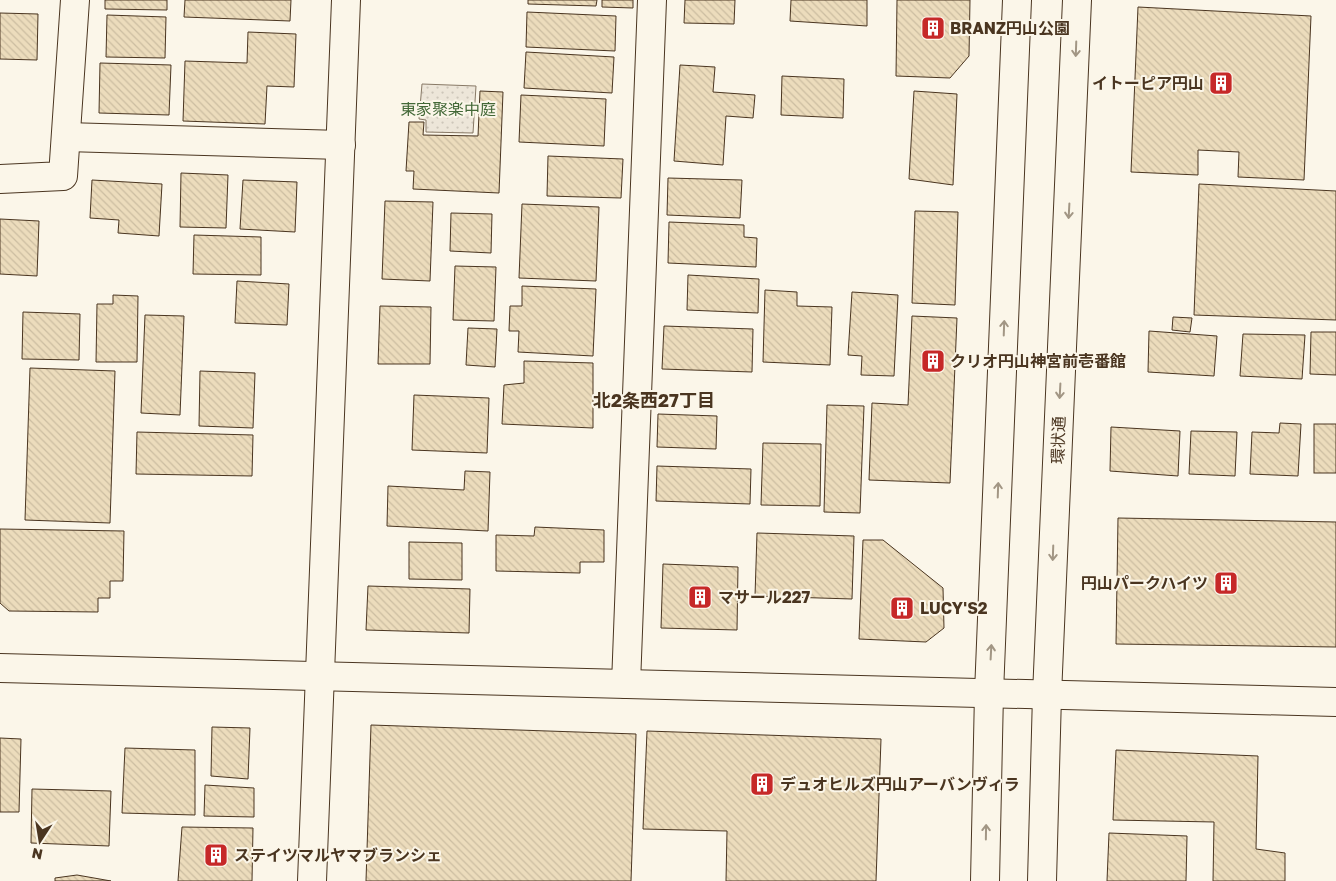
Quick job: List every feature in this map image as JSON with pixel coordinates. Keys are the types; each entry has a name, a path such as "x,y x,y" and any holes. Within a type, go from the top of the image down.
{"street":[{"path":"0,179 63,176 75,0"},
{"path":"312,881 346,0"},
{"path":"626,684 652,0"},
{"path":"985,881 989,693 1017,0"},
{"name":"環状通","path":"1042,881 1047,695 1078,0"},
{"path":"66,137 340,145"},
{"path":"0,668 1336,702"}],"green space":[{"name":"東家聚楽中庭","path":"422,84 476,86 473,133 426,132 426,120 419,119"}],"building":[{"path":"105,0 167,0 167,10 105,9"},
{"path":"185,0 291,0 290,21 184,17"},
{"path":"528,0 597,0 596,6 528,4"},
{"path":"602,0 633,0 633,8 602,7"},
{"path":"685,0 735,0 734,24 684,23"},
{"path":"791,0 867,0 867,26 790,21"},
{"name":"BRANZ円山公園","path":"897,0 970,0 969,56 950,78 896,76"},
{"name":"イトーピア円山","path":"1138,7 1311,16 1304,180 1238,177 1239,152 1198,150 1198,175 1131,172"},
{"path":"527,12 616,16 615,51 526,47"},
{"path":"0,13 38,14 37,60 0,59"},
{"path":"107,15 166,17 165,58 106,57"},
{"path":"248,32 296,34 294,87 267,86 265,124 183,121 185,61 247,63"},
{"path":"526,52 614,57 612,93 524,88"},
{"path":"100,63 171,65 169,115 99,113"},
{"path":"680,65 715,67 713,92 755,95 753,118 726,116 723,165 674,161"},
{"path":"782,76 844,79 843,118 781,115"},
{"path":"480,91 503,92 499,193 413,189 414,171 406,171 409,122 424,122 423,135 478,136"},
{"path":"914,91 957,94 953,185 909,179"},
{"path":"521,95 606,99 604,146 519,142"},
{"path":"548,156 623,159 621,198 547,196"},
{"path":"181,173 228,175 226,228 180,227"},
{"path":"668,178 742,180 740,218 667,215"},
{"path":"92,180 162,184 159,236 118,233 119,220 90,218"},
{"path":"243,180 297,182 295,232 240,229"},
{"path":"1199,184 1336,191 1336,320 1194,315"},
{"path":"385,201 433,202 430,281 382,279"},
{"path":"522,204 599,207 596,281 519,278"},
{"path":"915,211 958,212 955,305 912,303"},
{"path":"451,213 492,214 491,253 450,251"},
{"path":"0,219 39,221 37,276 0,274"},
{"path":"669,222 744,225 744,237 757,238 756,267 668,263"},
{"path":"194,235 261,237 261,275 193,274"},
{"path":"455,266 496,267 494,321 453,320"},
{"path":"688,275 759,279 758,313 687,310"},
{"path":"237,281 289,284 287,325 235,323"},
{"path":"522,286 596,289 593,356 518,352 519,331 509,331 510,306 522,306"},
{"path":"765,290 797,292 797,306 832,307 830,365 763,362"},
{"path":"852,292 898,295 894,376 861,375 862,356 848,355"},
{"path":"113,295 138,296 137,362 96,362 97,304 113,304"},
{"path":"380,306 431,307 430,364 378,364"},
{"path":"23,312 80,314 79,360 22,359"},
{"path":"145,315 184,316 180,415 141,413"},
{"name":"クリオ円山神宮前壱番館","path":"912,316 957,318 950,483 869,480 872,403 908,405"},
{"path":"1173,317 1192,318 1190,332 1172,330"},
{"path":"664,326 753,329 752,372 662,369"},
{"path":"468,328 497,329 495,367 466,365"},
{"path":"1149,331 1217,336 1214,376 1148,372"},
{"path":"1311,332 1336,332 1336,375 1310,374"},
{"path":"1243,334 1305,335 1302,379 1240,376"},
{"path":"524,361 593,363 593,428 502,424 504,385 524,383"},
{"path":"30,368 115,371 110,523 25,520"},
{"path":"200,371 255,373 253,428 199,426"},
{"path":"414,395 489,398 487,453 412,450"},
{"path":"827,405 864,406 860,513 824,512"},
{"path":"658,414 717,416 716,449 657,447"},
{"path":"1280,423 1301,424 1298,476 1250,474 1252,432 1279,433"},
{"path":"1314,424 1336,424 1336,473 1314,473"},
{"path":"1111,427 1180,431 1178,476 1110,471"},
{"path":"1191,431 1237,432 1235,476 1189,474"},
{"path":"137,432 253,435 252,476 136,474"},
{"path":"763,443 821,444 820,506 761,505"},
{"path":"657,466 751,469 750,504 656,501"},
{"path":"465,471 490,472 488,531 387,526 388,486 464,490"},
{"name":"円山パークハイツ","path":"1118,518 1336,522 1336,647 1116,644"},
{"path":"535,527 604,530 604,562 580,562 580,573 496,571 496,535 534,536"},
{"path":"0,529 124,531 123,581 110,581 110,598 98,598 98,612 9,611 0,603"},
{"path":"757,533 854,536 852,599 755,596"},
{"name":"LUCY'S2","path":"863,540 883,540 943,588 944,628 926,642 859,639"},
{"path":"409,542 462,543 462,580 409,579"},
{"name":"マサール227","path":"663,564 738,567 737,630 661,628"},
{"path":"368,586 470,589 469,633 366,630"},
{"path":"371,725 636,734 631,881 366,881"},
{"path":"212,727 250,728 248,779 211,776"},
{"name":"デュオヒルズ円山アーバンヴィラ","path":"647,731 881,739 876,881 726,881 727,831 643,829"},
{"path":"0,738 21,739 19,812 0,812"},
{"path":"125,748 195,750 195,815 122,813"},
{"path":"1116,750 1258,756 1256,849 1285,853 1285,881 1213,881 1214,822 1113,820"},
{"path":"205,785 254,788 254,817 204,816"},
{"path":"32,789 111,791 109,846 31,843"},
{"name":"ステイツマルヤマブランシェ","path":"182,827 253,828 252,881 178,881"},
{"path":"1109,833 1187,836 1186,881 1107,881"},
{"path":"77,875 111,881 55,881 55,878"}],"place":[{"name":"BRANZ円山公園","path":"933,28"},
{"name":"イトーピア円山","path":"1221,83"},
{"name":"クリオ円山神宮前壱番館","path":"933,361"},
{"name":"円山パークハイツ","path":"1226,583"},
{"name":"マサール227","path":"700,597"},
{"name":"LUCY'S2","path":"902,608"},
{"name":"デュオヒルズ円山アーバンヴィラ","path":"762,784"},
{"name":"ステイツマルヤマブランシェ","path":"216,855"}],"district":[{"name":"北2条西27丁目","path":"654,401"}]}
